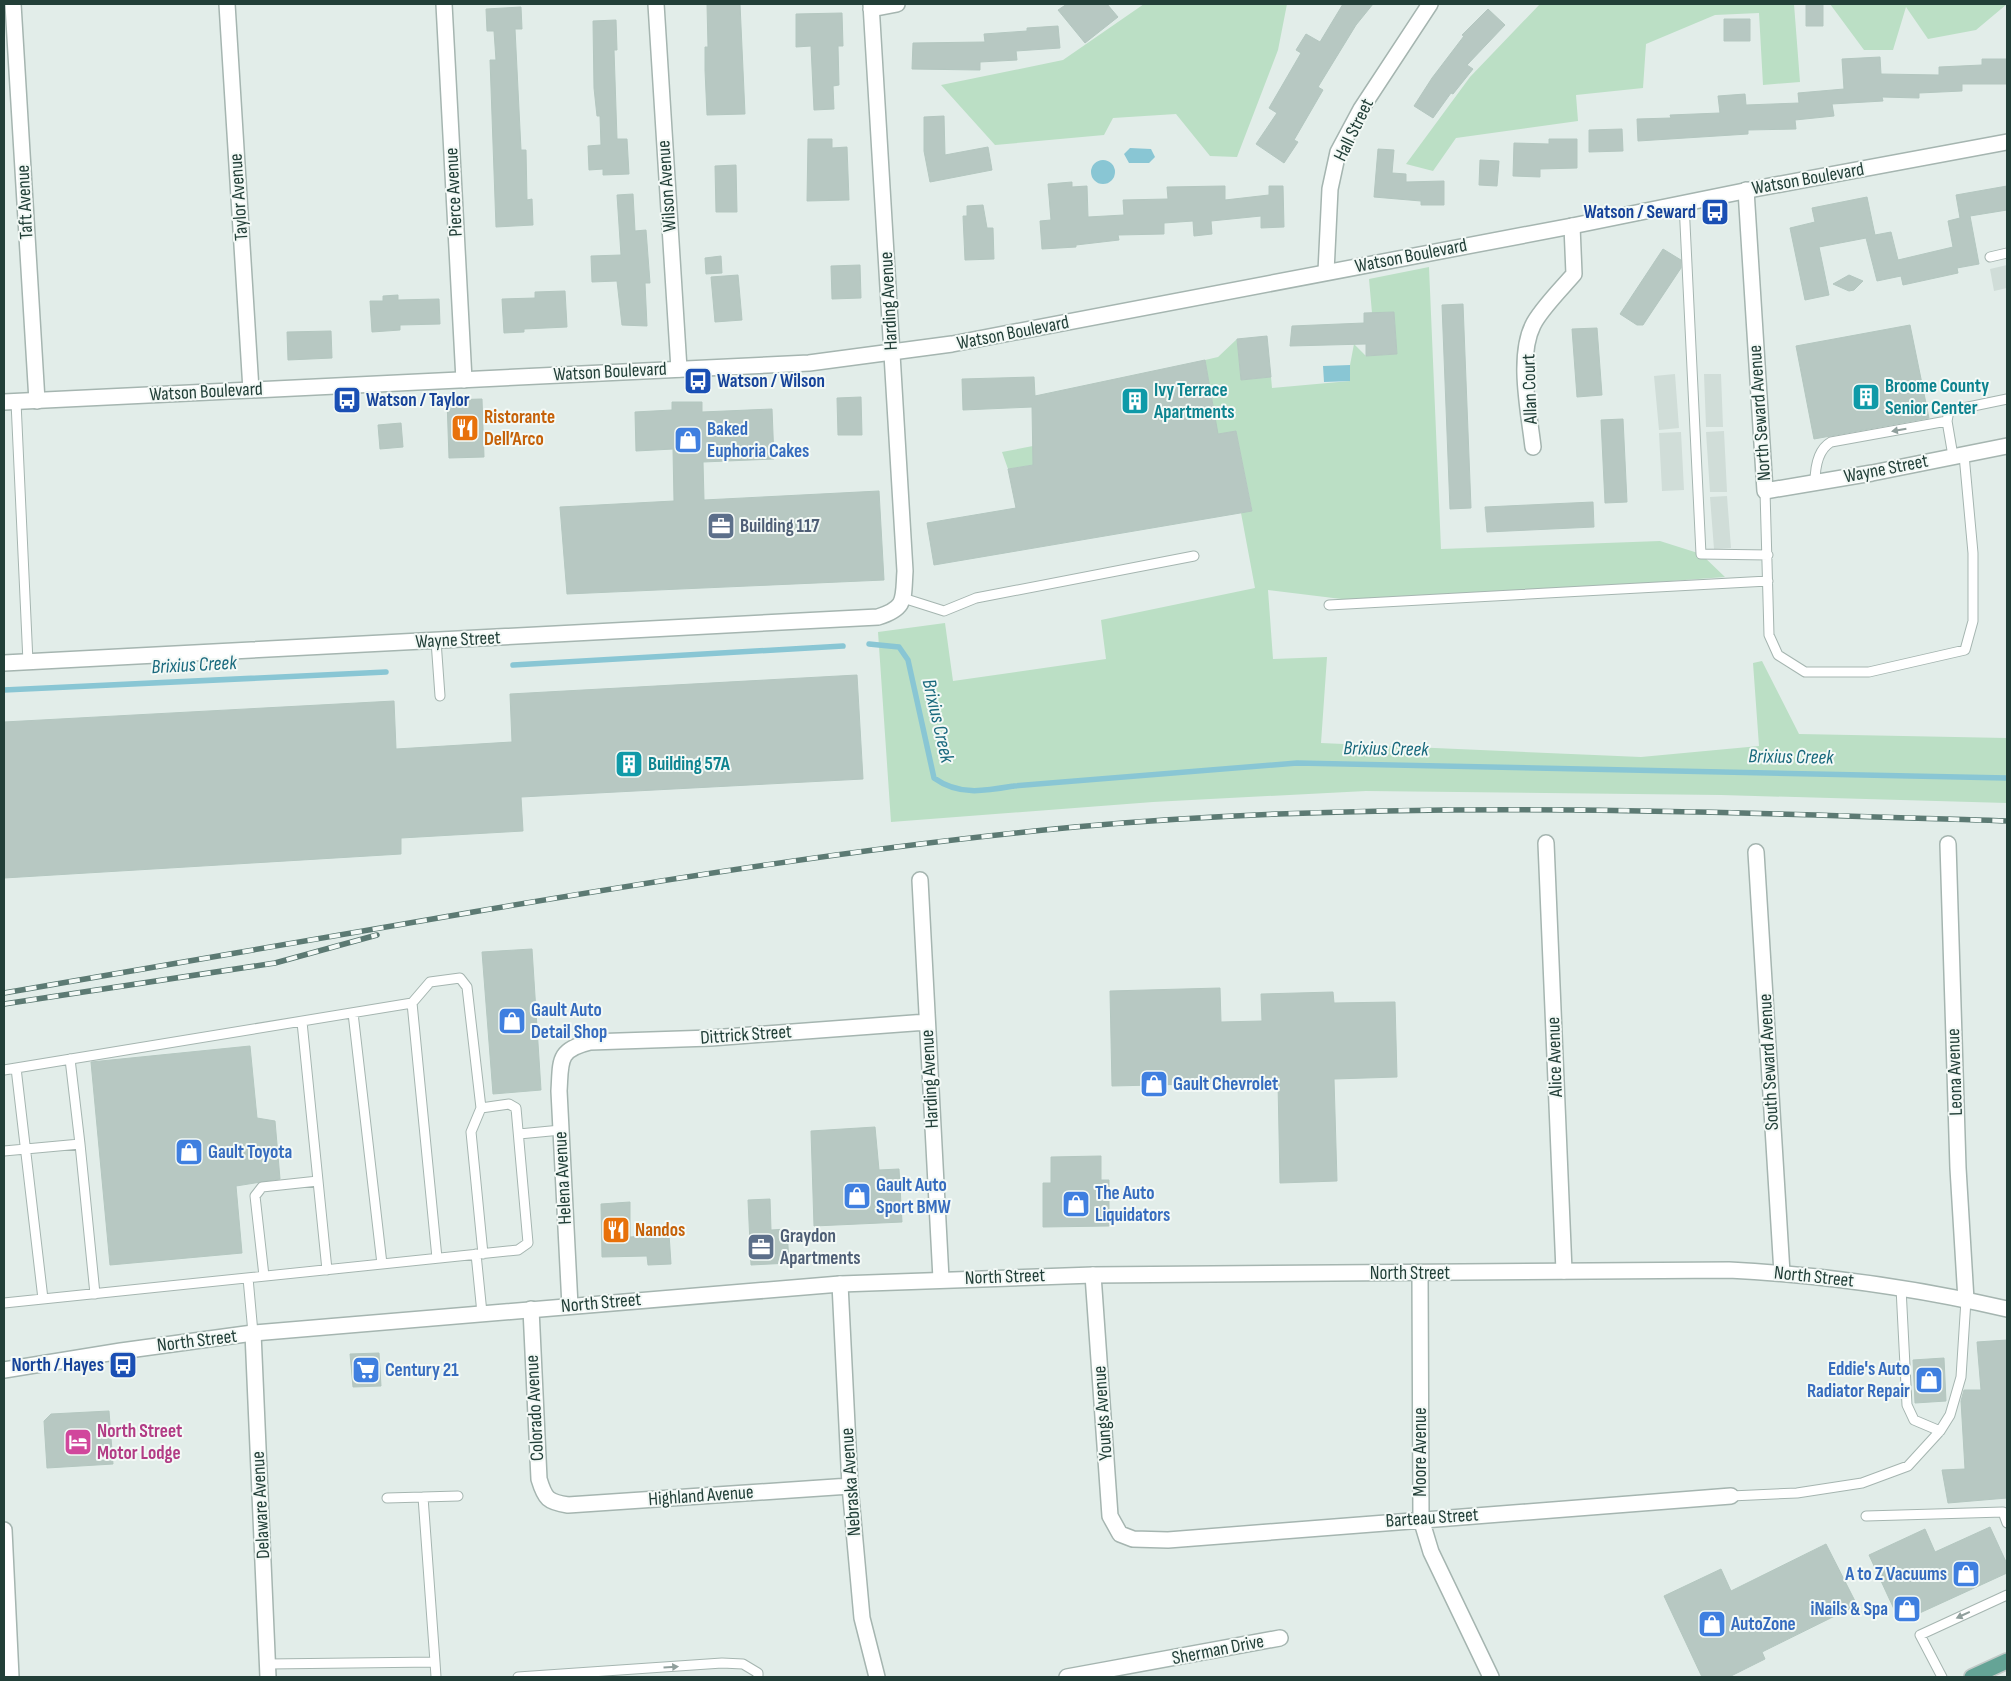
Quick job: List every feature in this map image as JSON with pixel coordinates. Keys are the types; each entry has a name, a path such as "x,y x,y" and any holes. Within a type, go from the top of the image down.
{"main road":[{"path":"1972,1677 1987,1674 2007,1661"}],"street":[{"name":"Taft Avenue","path":"13,4 36,401"},
{"name":"Taylor Avenue","path":"228,4 251,390"},
{"name":"Pierce Avenue","path":"444,4 464,380"},
{"name":"Wilson Avenue","path":"656,4 679,369"},
{"path":"871,6 897,4"},
{"name":"Hall Street","path":"1326,272 1330,189 1338,152 1361,109 1430,4"},
{"name":"Harding Avenue","path":"871,6 905,571 903,598"},
{"name":"Watson Boulevard","path":"10,402 809,363 892,354 1572,226 1746,190 2007,142"},
{"name":"North Seward Avenue","path":"1746,190 1765,491"},
{"name":"Allan Court","path":"1533,447 1526,350 1533,324 1574,274 1572,226"},
{"name":"Wayne Street","path":"1765,491 2007,446"},
{"name":"Wayne Street","path":"4,663 878,617 894,612 903,598"},
{"name":"Alice Avenue","path":"1546,843 1564,1271"},
{"name":"Leona Avenue","path":"1948,844 1958,1168 1966,1300"},
{"name":"South Seward Avenue","path":"1756,852 1782,1273"},
{"name":"Harding Avenue","path":"920,880 941,1279"},
{"name":"Dittrick Street","path":"566,1052 574,1046 590,1042 711,1038 928,1022"},
{"name":"Helena Avenue","path":"566,1052 562,1060 559,1090 570,1306"},
{"name":"North Street","path":"4,1370 112,1352 253,1334 482,1313 840,1284 1094,1274 1729,1270 1782,1273 1901,1288 2007,1309"},
{"name":"Moore Avenue","path":"1420,1273 1421,1519 1430,1552 1491,1677"},
{"name":"Youngs Avenue","path":"1094,1274 1110,1516 1120,1534 1133,1539"},
{"name":"Nebraska Avenue","path":"840,1284 850,1486 862,1618 877,1677"},
{"name":"Colorado Avenue","path":"531,1309 539,1479 544,1495 553,1502"},
{"name":"Delaware Avenue","path":"253,1334 268,1670"},
{"name":"Highland Avenue","path":"553,1502 568,1505 850,1486"},
{"name":"Barteau Street","path":"1133,1539 1168,1540 1731,1496"},
{"path":"4,1530 11,1677"},
{"name":"Sherman Drive","path":"1067,1677 1280,1638"}],"lane":[{"path":"1684,203 1701,554 1768,554"},
{"path":"1990,257 2007,253"},
{"path":"1958,456 1947,421 1949,411 2007,399"},
{"path":"10,402 28,662"},
{"path":"1815,483 1815,468 1826,445 1831,442 1947,421"},
{"name":"North Seward Avenue","path":"1765,491 1769,635 1778,655 1805,672 1869,672 1965,650 1973,621 1973,553 1958,456"},
{"path":"903,598 944,611 976,598 1194,556"},
{"path":"1329,605 1768,580"},
{"path":"436,641 440,696"},
{"path":"4,1070 412,1003 430,982 460,978 467,987 481,1108 471,1132 482,1313"},
{"path":"412,1003 437,1258"},
{"path":"353,1013 382,1264"},
{"path":"302,1022 327,1270"},
{"path":"70,1059 95,1294"},
{"path":"16,1068 43,1299"},
{"path":"4,1303 518,1250 528,1243 516,1108 509,1104 481,1108"},
{"path":"518,1134 561,1130"},
{"path":"4,1150 80,1144"},
{"path":"264,1276 254,1196 262,1187 318,1181"},
{"path":"248,1278 253,1334"},
{"path":"1901,1288 1907,1405 1914,1420 1940,1431"},
{"path":"1731,1496 1797,1493 1862,1483 1908,1466 1940,1431 1950,1415 1961,1377 1966,1300"},
{"path":"387,1498 458,1496"},
{"path":"423,1497 436,1677"},
{"path":"1866,1516 2003,1512 2007,1523"},
{"path":"1942,1677 1920,1635 2007,1595"},
{"path":"268,1670 435,1662"},
{"path":"518,1677 722,1663 743,1664 758,1673 758,1677"}],"shaded area":[{"path":"2007,265 2007,288 1994,291 1990,269"},
{"path":"1675,374 1679,428 1659,430 1654,376"},
{"path":"1704,374 1721,374 1723,427 1706,427"},
{"path":"1724,431 1727,492 1710,492 1706,432"},
{"path":"1681,432 1684,490 1662,491 1659,433"},
{"path":"1727,496 1731,548 1714,549 1710,497"}],"green space":[{"path":"1144,4 1287,4 1278,50 1237,157 1210,156 1176,114 1113,118 1104,135 995,145 941,85 1063,60"},
{"path":"1540,4 1794,4 1800,82 1763,85 1759,13 1715,15 1646,44 1643,88 1576,95 1578,121 1456,138 1433,171 1406,164 1470,77"},
{"path":"1830,4 2007,4 1976,30 1928,39 1906,7 1893,50 1864,50"},
{"path":"1429,267 1441,549 1660,541 1701,554 1725,577 1374,603 1268,590 1273,659 1327,657 1321,743 1641,757 1759,746 1753,663 1762,661 1799,734 2007,738 2007,803 1721,795 1366,791 1153,802 891,822 878,632 945,623 953,681 1106,659 1101,620 1255,588 1241,513 1252,510 1236,431 1008,469 1002,452 1214,411 1205,360 1218,357 1237,339 1241,380 1271,377 1272,388 1350,381 1350,365 1354,344 1366,356 1397,354 1394,312 1372,313 1369,279"}],"water":[{"path":"1130,148 1151,149 1155,157 1149,163 1129,163 1124,154"},
{"path":"1103,160 1111,164 1115,172 1111,180 1103,184 1095,180 1091,172 1095,164"},
{"path":"1350,365 1350,381 1324,382 1323,366"}],"building":[{"path":"707,4 740,4 745,114 707,115 705,47 708,47"},
{"path":"1067,4 1107,4 1118,17 1085,43 1058,10"},
{"path":"1343,4 1373,4 1356,25 1318,87 1323,90 1294,140 1298,142 1284,163 1256,144 1277,113 1269,108 1301,53 1296,50 1306,34 1320,42"},
{"path":"1806,5 1823,5 1823,26 1806,26"},
{"path":"521,7 522,29 515,29 521,150 526,150 527,200 532,199 533,225 496,227 490,60 496,60 494,31 487,31 486,9"},
{"path":"1488,9 1505,25 1467,65 1473,69 1453,94 1451,93 1433,118 1414,106 1432,78 1464,36 1462,35"},
{"path":"842,13 843,46 838,46 839,85 833,86 834,109 814,110 811,46 796,47 796,14"},
{"path":"1724,19 1750,19 1750,41 1724,41"},
{"path":"616,20 617,50 614,50 617,139 627,139 629,174 603,175 603,169 589,170 588,146 601,145 600,116 597,116 594,88 593,21"},
{"path":"1058,26 1060,48 1016,51 1017,60 980,62 980,70 912,69 913,43 985,42 984,34 1027,31 1027,28"},
{"path":"1880,57 1881,74 1939,75 1939,67 1982,65 1982,59 2007,59 2007,84 1962,84 1962,91 1919,93 1919,98 1882,97 1883,101 1832,104 1834,116 1795,120 1796,129 1748,130 1748,134 1638,141 1637,119 1671,118 1670,115 1720,113 1718,96 1745,94 1746,105 1799,103 1798,93 1844,89 1842,59"},
{"path":"944,116 945,155 988,147 992,170 930,182 924,151 924,117"},
{"path":"1622,129 1623,151 1589,152 1589,130"},
{"path":"808,139 832,139 832,148 847,147 849,200 807,201"},
{"path":"1549,139 1577,139 1577,168 1540,169 1540,177 1513,176 1514,143 1549,144"},
{"path":"1378,149 1394,150 1392,173 1406,174 1406,182 1444,181 1444,205 1421,205 1421,201 1374,197"},
{"path":"1480,160 1499,161 1497,186 1479,185"},
{"path":"736,165 737,212 716,212 715,166"},
{"path":"1072,182 1072,187 1087,186 1088,217 1124,215 1123,200 1168,199 1167,187 1225,186 1225,200 1269,195 1269,186 1283,186 1284,227 1261,228 1261,216 1211,221 1212,234 1194,236 1193,221 1164,223 1164,234 1118,235 1119,240 1076,245 1076,247 1042,249 1040,221 1051,220 1048,184"},
{"path":"2007,186 2007,210 1970,216 1979,264 1957,268 1958,273 1903,285 1901,276 1877,281 1866,238 1819,247 1829,295 1805,300 1790,228 1815,222 1812,208 1867,197 1875,235 1891,232 1898,260 1953,247 1948,221 1960,218 1956,195"},
{"path":"633,194 635,231 646,230 650,283 645,283 647,326 622,325 617,281 592,282 591,256 621,255 617,195"},
{"path":"983,205 987,228 993,228 994,259 965,260 963,216 967,216 967,206"},
{"path":"1663,249 1681,260 1681,268 1643,325 1637,325 1620,314"},
{"path":"721,256 722,273 706,274 705,258"},
{"path":"860,265 861,298 832,299 831,266"},
{"path":"738,275 742,320 715,322 711,277"},
{"path":"1849,275 1863,281 1854,290 1849,291 1833,284"},
{"path":"565,291 567,327 524,329 524,332 504,333 502,299 535,298 535,292"},
{"path":"398,295 398,300 439,299 440,324 400,325 400,330 372,332 370,301 383,301 383,296"},
{"path":"1463,304 1471,508 1450,509 1442,305"},
{"path":"1394,312 1397,354 1366,356 1366,344 1290,346 1292,326 1364,323 1364,313"},
{"name":"Broome County Senior Center","path":"1910,325 1929,418 1814,439 1796,346"},
{"path":"1597,328 1602,395 1577,397 1572,329"},
{"path":"331,331 332,358 288,360 287,332"},
{"path":"1267,336 1271,377 1241,380 1237,339"},
{"path":"1205,360 1218,434 1236,431 1252,511 934,565 927,523 1016,508 1008,469 1033,465 1032,407 963,410 962,379 1034,377 1035,396"},
{"path":"861,397 862,435 838,435 837,398"},
{"name":"Ristorante Dell’Arco","path":"482,399 484,457 449,458 447,400"},
{"name":"Building 117","path":"672,402 702,402 702,412 772,409 774,459 703,462 704,500 879,491 884,580 567,594 560,507 674,501 673,449 636,451 635,412 672,410"},
{"path":"1623,419 1627,502 1605,503 1601,420"},
{"path":"401,423 403,447 380,449 378,425"},
{"path":"1593,502 1594,527 1487,532 1485,507"},
{"path":"857,675 863,779 521,797 523,831 401,838 401,854 4,878 4,722 394,701 396,749 512,742 510,694"},
{"name":"Gault Auto Detail Shop","path":"532,949 541,1090 493,1094 482,952"},
{"name":"Gault Chevrolet","path":"1220,988 1221,1022 1262,1021 1261,994 1333,992 1334,1003 1395,1002 1397,1077 1334,1079 1337,1181 1280,1183 1278,1082 1112,1086 1110,991"},
{"name":"Gault Toyota","path":"250,1046 257,1118 275,1121 280,1179 236,1186 242,1253 110,1265 91,1062"},
{"name":"Gault Auto Sport BMW","path":"875,1127 879,1170 899,1169 902,1222 814,1226 811,1131"},
{"name":"The Auto Liquidators","path":"1101,1156 1101,1180 1109,1180 1109,1226 1043,1227 1043,1183 1051,1183 1051,1157"},
{"name":"Graydon Apartments","path":"770,1199 771,1230 787,1229 789,1263 751,1265 748,1200"},
{"name":"Nandos","path":"630,1202 630,1237 669,1234 671,1264 648,1265 647,1256 602,1257 601,1204"},
{"path":"2007,1340 2007,1498 1948,1503 1942,1470 1965,1469 1961,1401 1964,1390 1981,1390 1977,1342"},
{"name":"Century 21","path":"379,1353 381,1386 353,1387 350,1354"},
{"name":"Eddie's Auto Radiator Repair","path":"1944,1358 1946,1401 1915,1403 1913,1360"},
{"name":"North Street Motor Lodge","path":"109,1411 113,1464 47,1468 44,1421 51,1414"},
{"path":"1990,1527 2007,1564 2007,1573 1900,1622 1869,1555 1925,1529 1935,1552"},
{"path":"1826,1544 1857,1605 1762,1652 1765,1659 1729,1677 1702,1677 1664,1596 1721,1569 1731,1591"}],"waterway":[{"name":"Brixius Creek","path":"869,644 899,647 908,660 934,778 943,784 963,790 972,791 1297,763 2007,778"},
{"name":"Brixius Creek","path":"513,665 843,646"},
{"name":"Brixius Creek","path":"4,690 386,672"}],"railway":[{"path":"4,993 698,875 848,853 1075,827 1191,818 1424,810 1658,811 2007,821"},
{"path":"4,1004 275,963 377,935"}],"place":[{"name":"Watson / Seward","path":"1715,212"},
{"name":"Watson / Wilson","path":"698,381"},
{"name":"Broome County Senior Center","path":"1866,397"},
{"name":"Watson / Taylor","path":"347,400"},
{"name":"Ivy Terrace Apartments","path":"1135,401"},
{"name":"Ristorante Dell’Arco","path":"465,428"},
{"name":"Baked Euphoria Cakes","path":"688,440"},
{"name":"Building 117","path":"721,526"},
{"name":"Building 57A","path":"629,764"},
{"name":"Gault Auto Detail Shop","path":"512,1021"},
{"name":"Gault Chevrolet","path":"1154,1084"},
{"name":"Gault Toyota","path":"189,1152"},
{"name":"Gault Auto Sport BMW","path":"857,1196"},
{"name":"The Auto Liquidators","path":"1076,1204"},
{"name":"Nandos","path":"616,1230"},
{"name":"Graydon Apartments","path":"761,1247"},
{"name":"North / Hayes","path":"123,1365"},
{"name":"Century 21","path":"366,1370"},
{"name":"Eddie's Auto Radiator Repair","path":"1929,1380"},
{"name":"North Street Motor Lodge","path":"78,1442"},
{"name":"A to Z Vacuums","path":"1966,1574"},
{"name":"iNails & Spa","path":"1907,1609"},
{"name":"AutoZone","path":"1712,1624"}]}
